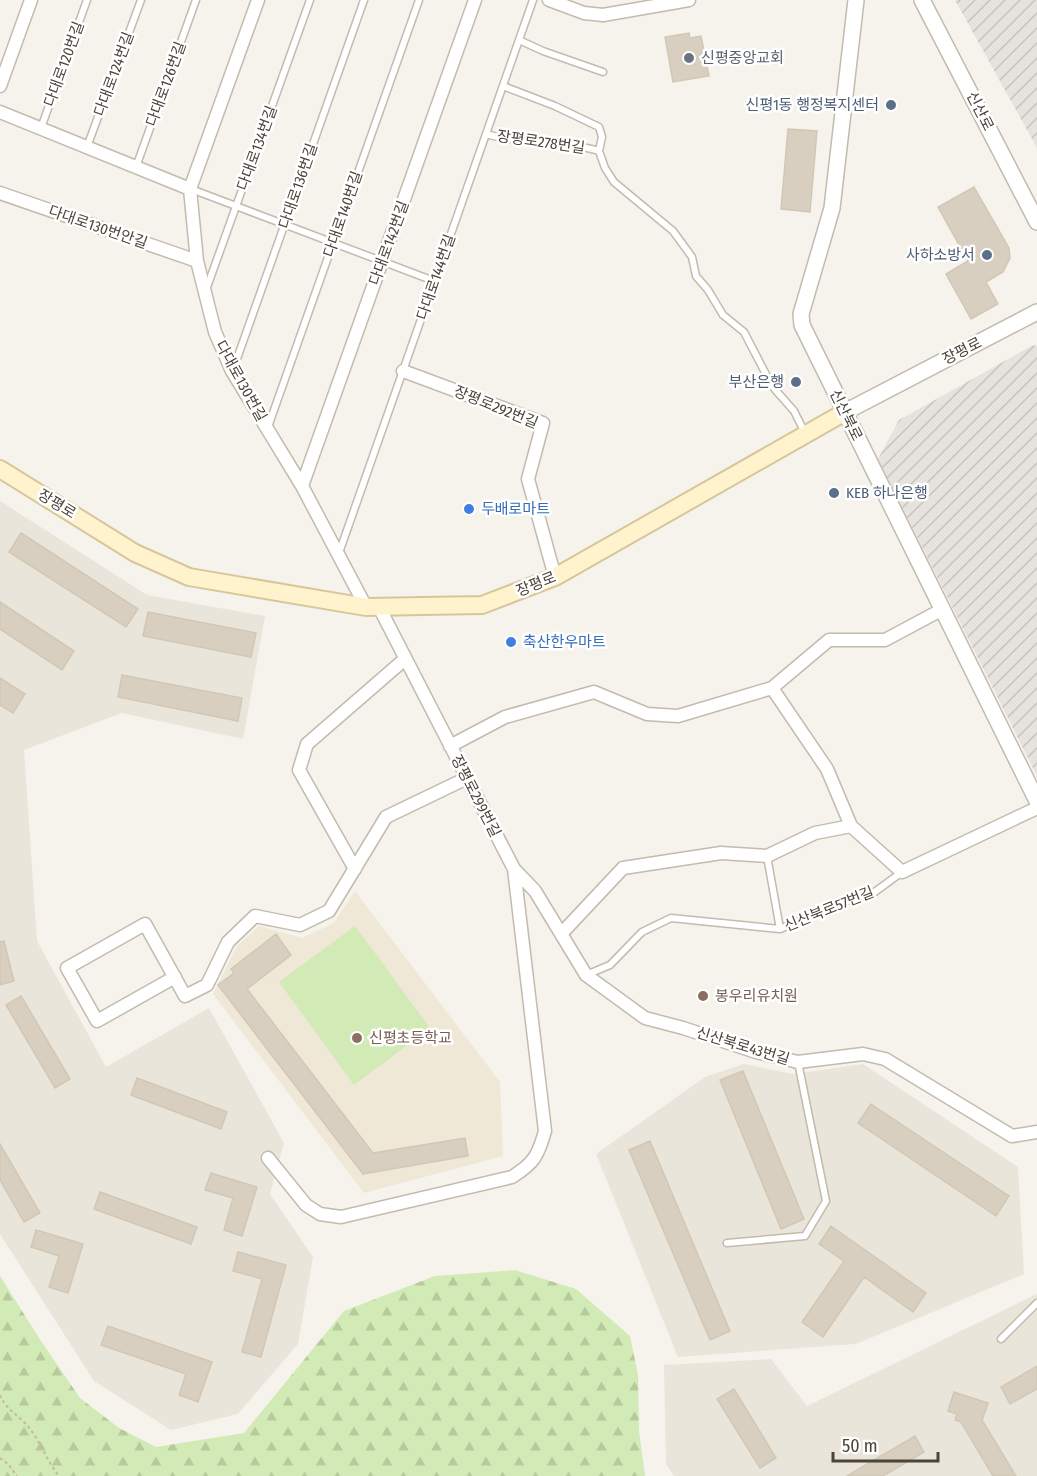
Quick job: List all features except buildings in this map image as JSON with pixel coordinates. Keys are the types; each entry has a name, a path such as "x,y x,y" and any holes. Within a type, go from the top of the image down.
{"main road":[{"name":"장평로","path":"0,469 135,553 189,577 372,607 482,605 555,578 845,412"}],"street":[{"path":"0,86 31,0"},
{"name":"다대로130번길","path":"258,0 190,189 197,261 214,332 232,371 372,607"},
{"name":"다대로142번길","path":"302,486 476,0"},
{"path":"549,0 584,13 603,15 689,0"},
{"name":"신산북로","path":"856,0 832,208 801,314 802,325 1037,801"},
{"name":"신산로","path":"922,0 1037,222"},
{"path":"0,112 190,189"},
{"name":"다대로130번안길","path":"0,193 197,261"},
{"name":"장평로","path":"845,412 1037,312"},
{"name":"장평로292번길","path":"402,371 543,423 528,479 555,578"},
{"name":"장평로299번길","path":"372,607 405,659 514,869 535,891 586,975"},
{"path":"450,746 505,717 594,692 647,714 678,716 772,688 830,640 885,640 943,609"},
{"path":"355,869 299,770 307,744 405,659"},
{"path":"772,688 826,769 851,826 902,872"},
{"path":"175,977 97,1021 67,968 145,924 175,977 185,996 207,985 228,942 255,916 300,925 329,911 386,817 466,778"},
{"name":"신산북로57번길","path":"902,872 1037,808"},
{"path":"561,934 623,868 721,853 767,856 815,833 851,826"},
{"path":"268,1158 306,1205 320,1214 341,1217 512,1177 529,1166 539,1151 545,1131 514,869"},
{"name":"신산북로43번길","path":"586,975 645,1018 756,1052 798,1062 863,1054 885,1059 1012,1136 1037,1132"}],"lane":[{"name":"다대로120번길","path":"40,128 87,0"},
{"name":"다대로124번길","path":"87,147 141,0"},
{"name":"다대로126번길","path":"136,167 196,0"},
{"name":"다대로134번길","path":"204,296 310,0"},
{"name":"다대로136번길","path":"232,371 364,0"},
{"name":"다대로140번길","path":"267,428 418,0"},
{"name":"다대로144번길","path":"338,553 533,0"},
{"path":"519,40 603,72"},
{"path":"503,86 555,106 599,127 602,137 598,151"},
{"name":"장평로278번길","path":"486,134 502,139 555,143 598,151 614,182 673,231 692,257 696,276 708,290 723,315 744,332 772,386 794,411 806,434"},
{"path":"190,189 434,281"},
{"path":"767,856 780,929"},
{"name":"신산북로57번길","path":"586,975 610,965 642,932 671,918 780,929 843,902 872,894 902,872"},
{"path":"727,1243 805,1236 826,1202 798,1062"},
{"path":"1000,1339 1037,1303"}],"path":[{"path":"0,1395 8,1408 25,1423 38,1440 59,1476"},
{"path":"0,1458 17,1476"}],"shaded area":[{"path":"955,0 1037,0 1037,148"},
{"path":"1033,345 1037,346 1037,776 878,459 899,420"},
{"path":"0,501 147,595 265,616 243,739 122,713 24,750 37,941 106,1067 209,1008 284,1143 270,1194 313,1257 298,1344 238,1414 171,1430 94,1381 0,1234"},
{"name":"신평초등학교","path":"355,891 500,1082 503,1156 364,1193 213,994 237,946 259,926 302,938 334,923"},
{"path":"744,1064 793,1074 863,1064 1018,1167 1024,1274 856,1344 678,1357 596,1154 705,1077"},
{"path":"1037,1294 1037,1476 674,1476 666,1464 664,1365 771,1359 807,1406"}],"green space":[{"path":"355,926 430,1028 354,1085 279,982"},
{"path":"515,1270 576,1289 630,1336 638,1375 639,1431 645,1476 0,1476 0,1276 80,1398 119,1428 156,1447 244,1433 344,1311 435,1276"}],"place":[{"name":"신평중앙교회","path":"689,58"},
{"name":"신평1동 행정복지센터","path":"891,105"},
{"name":"사하소방서","path":"987,255"},
{"name":"부산은행","path":"796,382"},
{"name":"KEB 하나은행","path":"834,493"},
{"name":"두배로마트","path":"469,509"},
{"name":"축산한우마트","path":"511,642"},
{"name":"봉우리유치원","path":"703,996"},
{"name":"신평초등학교","path":"357,1038"}]}
